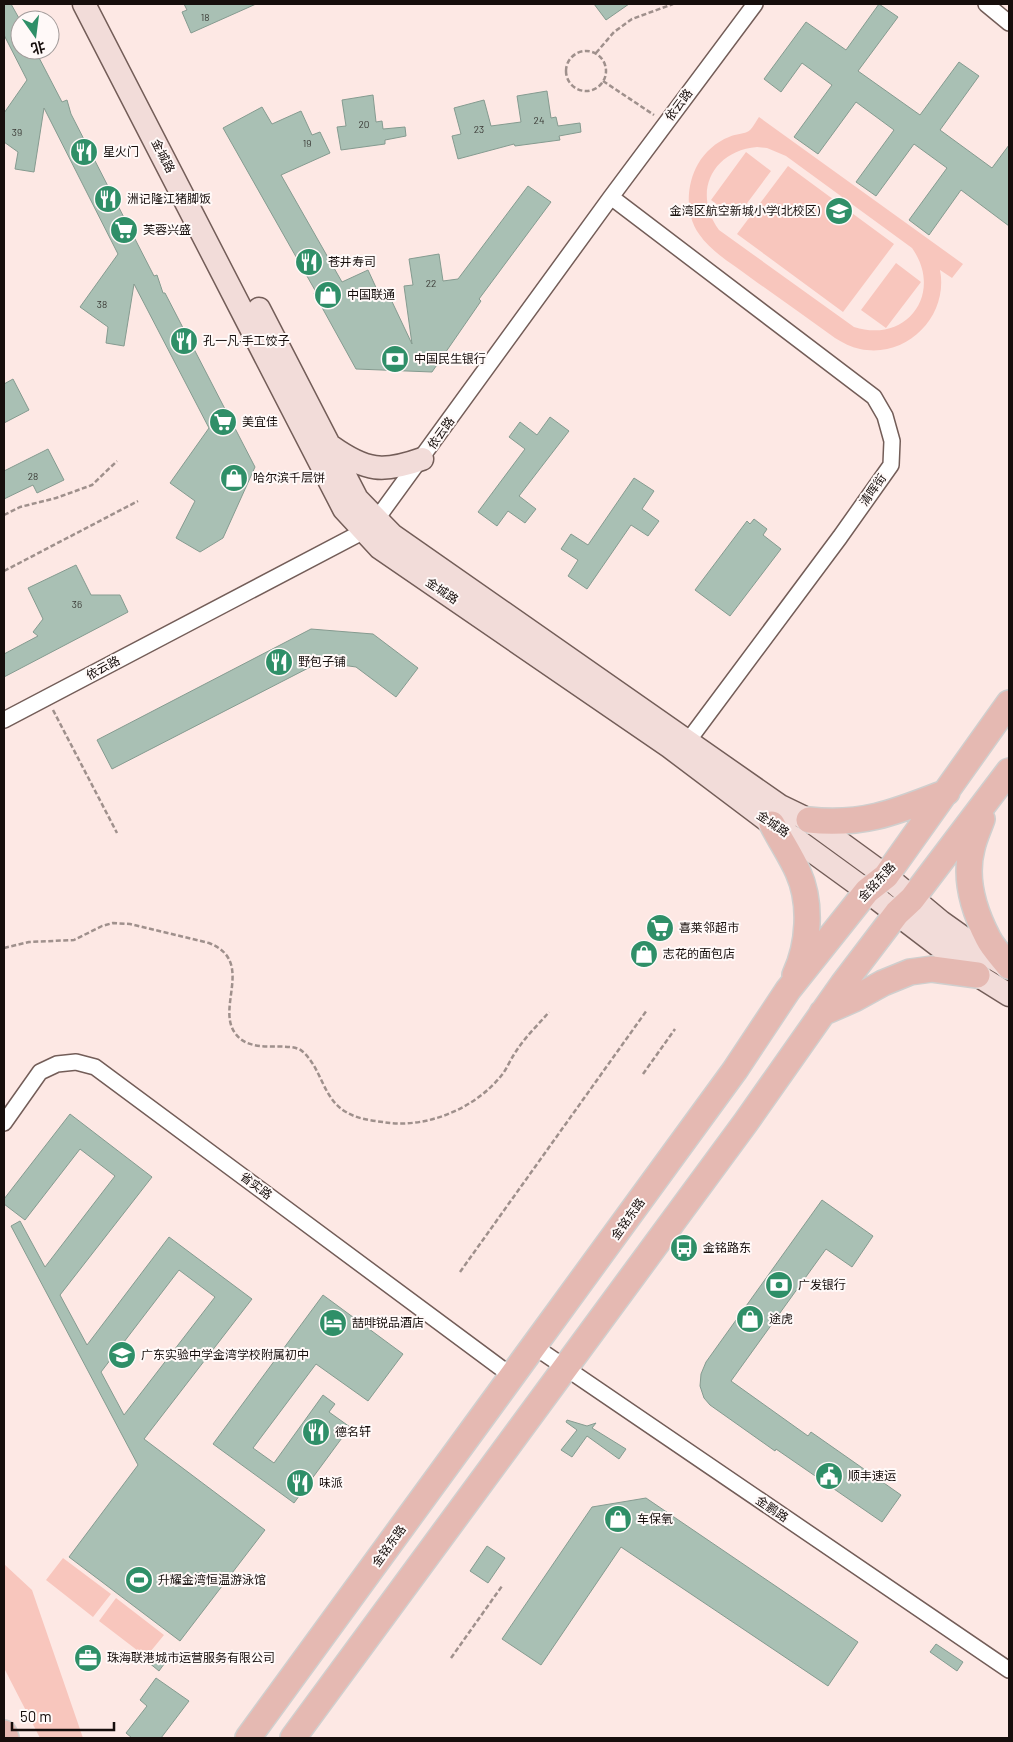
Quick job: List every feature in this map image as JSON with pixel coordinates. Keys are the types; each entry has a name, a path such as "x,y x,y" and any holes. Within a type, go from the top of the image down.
{"main road":[{"name":"金铭东路","path":"248,1738 585,1278 735,1070 788,990 876,883 947,792 1009,703"},
{"path":"292,1738 746,1122 822,1013 1008,773 975,753"},
{"path":"809,820 849,822 869,819 896,812 947,792"},
{"path":"990,797 972,849 969,869 970,888 976,912 989,940 1009,967"},
{"path":"772,824 799,873 805,895 807,919 805,945 800,964 788,990"},
{"path":"822,1013 910,972 932,969 977,975"},
{"path":"773,1013 806,1036"},
{"path":"585,1278 615,1299"},
{"path":"488,1410 518,1431"},
{"path":"4,1733 6,1738"}],"street":[{"name":"金城路","path":"84,4 344,509 402,543 780,806 809,820 977,975 1009,995"},
{"name":"金城路","path":"101,4 331,446 380,548 670,747 772,824 876,883"},
{"name":"依云路","path":"4,720 370,525 422,459 611,197 755,4"},
{"path":"986,4 1009,23"},
{"name":"清晖街","path":"611,197 874,397 885,416 892,441 891,465 840,537 688,741"},
{"path":"331,446 349,459 363,465 378,468 401,466 422,459"},
{"name":"金城路","path":"904,906 1009,967"},
{"name":"省实路","path":"4,1123 40,1072 57,1064 76,1062 95,1067 513,1377"},
{"name":"金鹏路","path":"535,1347 1009,1670"}],"path":[{"path":"596,53 614,32 632,19 673,4"},
{"path":"584,51 596,53 601,58 606,69 603,81 593,90 580,90 569,82 566,68 572,56 584,51"},
{"path":"603,81 666,124"},
{"path":"4,515 20,507 56,498 92,485 117,461"},
{"path":"4,571 138,501"},
{"path":"46,697 117,834"},
{"path":"4,948 29,942 74,940 102,926 113,923 130,924 219,946 227,957 232,970 230,1015 231,1026 236,1035 260,1047 293,1047 301,1050 310,1060 330,1098 346,1112 361,1118 381,1122 403,1124 427,1120 454,1112 480,1096 502,1075 515,1052 549,1012"},
{"path":"460,1272 647,1010"},
{"path":"643,1074 675,1029"},
{"path":"452,1658 502,1586"}],"shaded area":[{"path":"759,117 963,264 952,278 940,270 941,287 938,303 931,318 908,341 894,347 877,350 860,349 844,343 723,258 699,234 694,226 689,209 689,190 698,164 707,152 724,139 749,131","holes":["757,147 767,148 786,156 912,248 921,265 924,282 922,297 915,311 904,321 890,328 873,330 854,327 719,230 711,216 707,202 707,189 711,176 718,165 728,156 741,150"]},
{"path":"746,152 771,171 736,218 711,200"},
{"path":"788,166 894,244 843,312 737,234"},
{"path":"896,263 921,282 886,328 861,310"},
{"path":"63,1558 111,1594 93,1617 46,1580"},
{"path":"4,1564 32,1590 83,1738 40,1738 4,1668"},
{"path":"116,1598 164,1635 146,1657 99,1621"}],"building":[{"path":"4,4 11,4 14,10 10,10 10,47 4,35"},
{"path":"184,4 256,4 191,33 182,12 187,10"},
{"path":"594,4 629,4 606,20"},
{"path":"879,4 898,17 858,71 920,115 959,62 979,76 940,130 992,168 1009,145 1009,226 961,190 929,235 909,220 947,168 914,144 876,196 856,182 894,130 856,102 818,154 794,137 832,85 802,63 781,92 764,79 806,22 846,50"},
{"path":"17,60 40,60 62,102 67,100 71,114 154,276 157,275 163,293 165,293 255,467 223,538 200,552 176,538 195,501 170,483 209,428 134,284 124,346 106,343 108,327 80,307 118,254 44,108 34,172 15,169 18,152 4,142 4,113 27,80"},
{"path":"547,91 551,118 556,117 558,126 580,123 581,132 559,136 560,140 515,146 514,144 458,159 452,136 461,134 454,108 484,100 491,126 521,122 517,96"},
{"path":"373,95 376,122 382,121 383,129 405,127 406,136 385,140 385,144 341,150 337,127 346,126 342,100"},
{"path":"262,107 272,124 301,111 312,135 320,132 330,153 281,175 342,282 368,270 379,294 387,291 412,344 404,286 413,285 409,259 439,254 443,281 458,279 528,186 551,202 479,299 481,301 432,372 356,369 314,293 316,292 223,128"},
{"path":"13,379 29,410 4,423 4,384"},
{"path":"550,417 569,431 519,496 536,509 525,523 508,511 497,526 478,512 525,449 509,437 520,422 537,435"},
{"path":"48,449 64,480 37,493 33,485 4,499 4,471"},
{"path":"634,478 654,491 642,509 659,521 648,536 631,525 587,589 568,576 578,560 561,549 571,534 588,545"},
{"path":"754,519 767,529 763,535 781,549 730,616 695,590 747,521 750,524"},
{"path":"76,565 91,595 120,595 128,612 4,677 4,654 38,636 33,632 43,619 28,588"},
{"path":"311,629 373,634 418,668 396,697 356,667 320,662 112,769 97,740"},
{"path":"70,1114 152,1177 60,1295 87,1345 169,1237 252,1299 144,1439 265,1530 180,1641 69,1557 138,1465 11,1226 20,1221 45,1267 115,1176 80,1149 25,1220 4,1204 4,1199","holes":["179,1270 215,1297 124,1415 101,1372"]},
{"path":"822,1200 873,1236 852,1267 826,1249 731,1381 808,1436 811,1432 901,1495 882,1522 710,1405 704,1398 700,1386 701,1374 706,1362"},
{"path":"323,1295 403,1354 368,1401 316,1364 253,1448 274,1463 323,1395 335,1404 329,1412 350,1427 294,1503 213,1444"},
{"path":"567,1420 587,1426 596,1423 592,1428 626,1449 619,1459 587,1436 572,1457 561,1450 577,1430 566,1422"},
{"path":"646,1498 858,1642 828,1686 621,1547 541,1665 502,1639 592,1507"},
{"path":"487,1546 505,1558 488,1583 470,1571"},
{"path":"936,1644 963,1662 957,1671 930,1652"},
{"path":"155,1652 167,1660 159,1671 148,1662"},
{"path":"156,1678 189,1701 161,1738 132,1738 126,1733 147,1706 140,1700"}],"place":[{"name":"星火门","path":"84,152"},
{"name":"洲记隆江猪脚饭","path":"108,199"},
{"name":"金湾区航空新城小学(北校区)","path":"839,211"},
{"name":"芙蓉兴盛","path":"124,230"},
{"name":"苍井寿司","path":"309,262"},
{"name":"中国联通","path":"328,295"},
{"name":"孔一凡·手工饺子","path":"184,341"},
{"name":"中国民生银行","path":"395,359"},
{"name":"美宜佳","path":"223,422"},
{"name":"哈尔滨千层饼","path":"234,478"},
{"name":"野包子铺","path":"279,662"},
{"name":"喜莱邻超市","path":"660,928"},
{"name":"志花的面包店","path":"644,954"},
{"name":"金铭路东","path":"684,1248"},
{"name":"广发银行","path":"779,1285"},
{"name":"途虎","path":"750,1319"},
{"name":"喆啡锐品酒店","path":"333,1323"},
{"name":"广东实验中学金湾学校附属初中","path":"122,1355"},
{"name":"德名轩","path":"316,1432"},
{"name":"顺丰速运","path":"829,1476"},
{"name":"味派","path":"300,1483"},
{"name":"车保氧","path":"618,1519"},
{"name":"升耀金湾恒温游泳馆","path":"139,1580"},
{"name":"珠海联港城市运营服务有限公司","path":"88,1658"}]}
